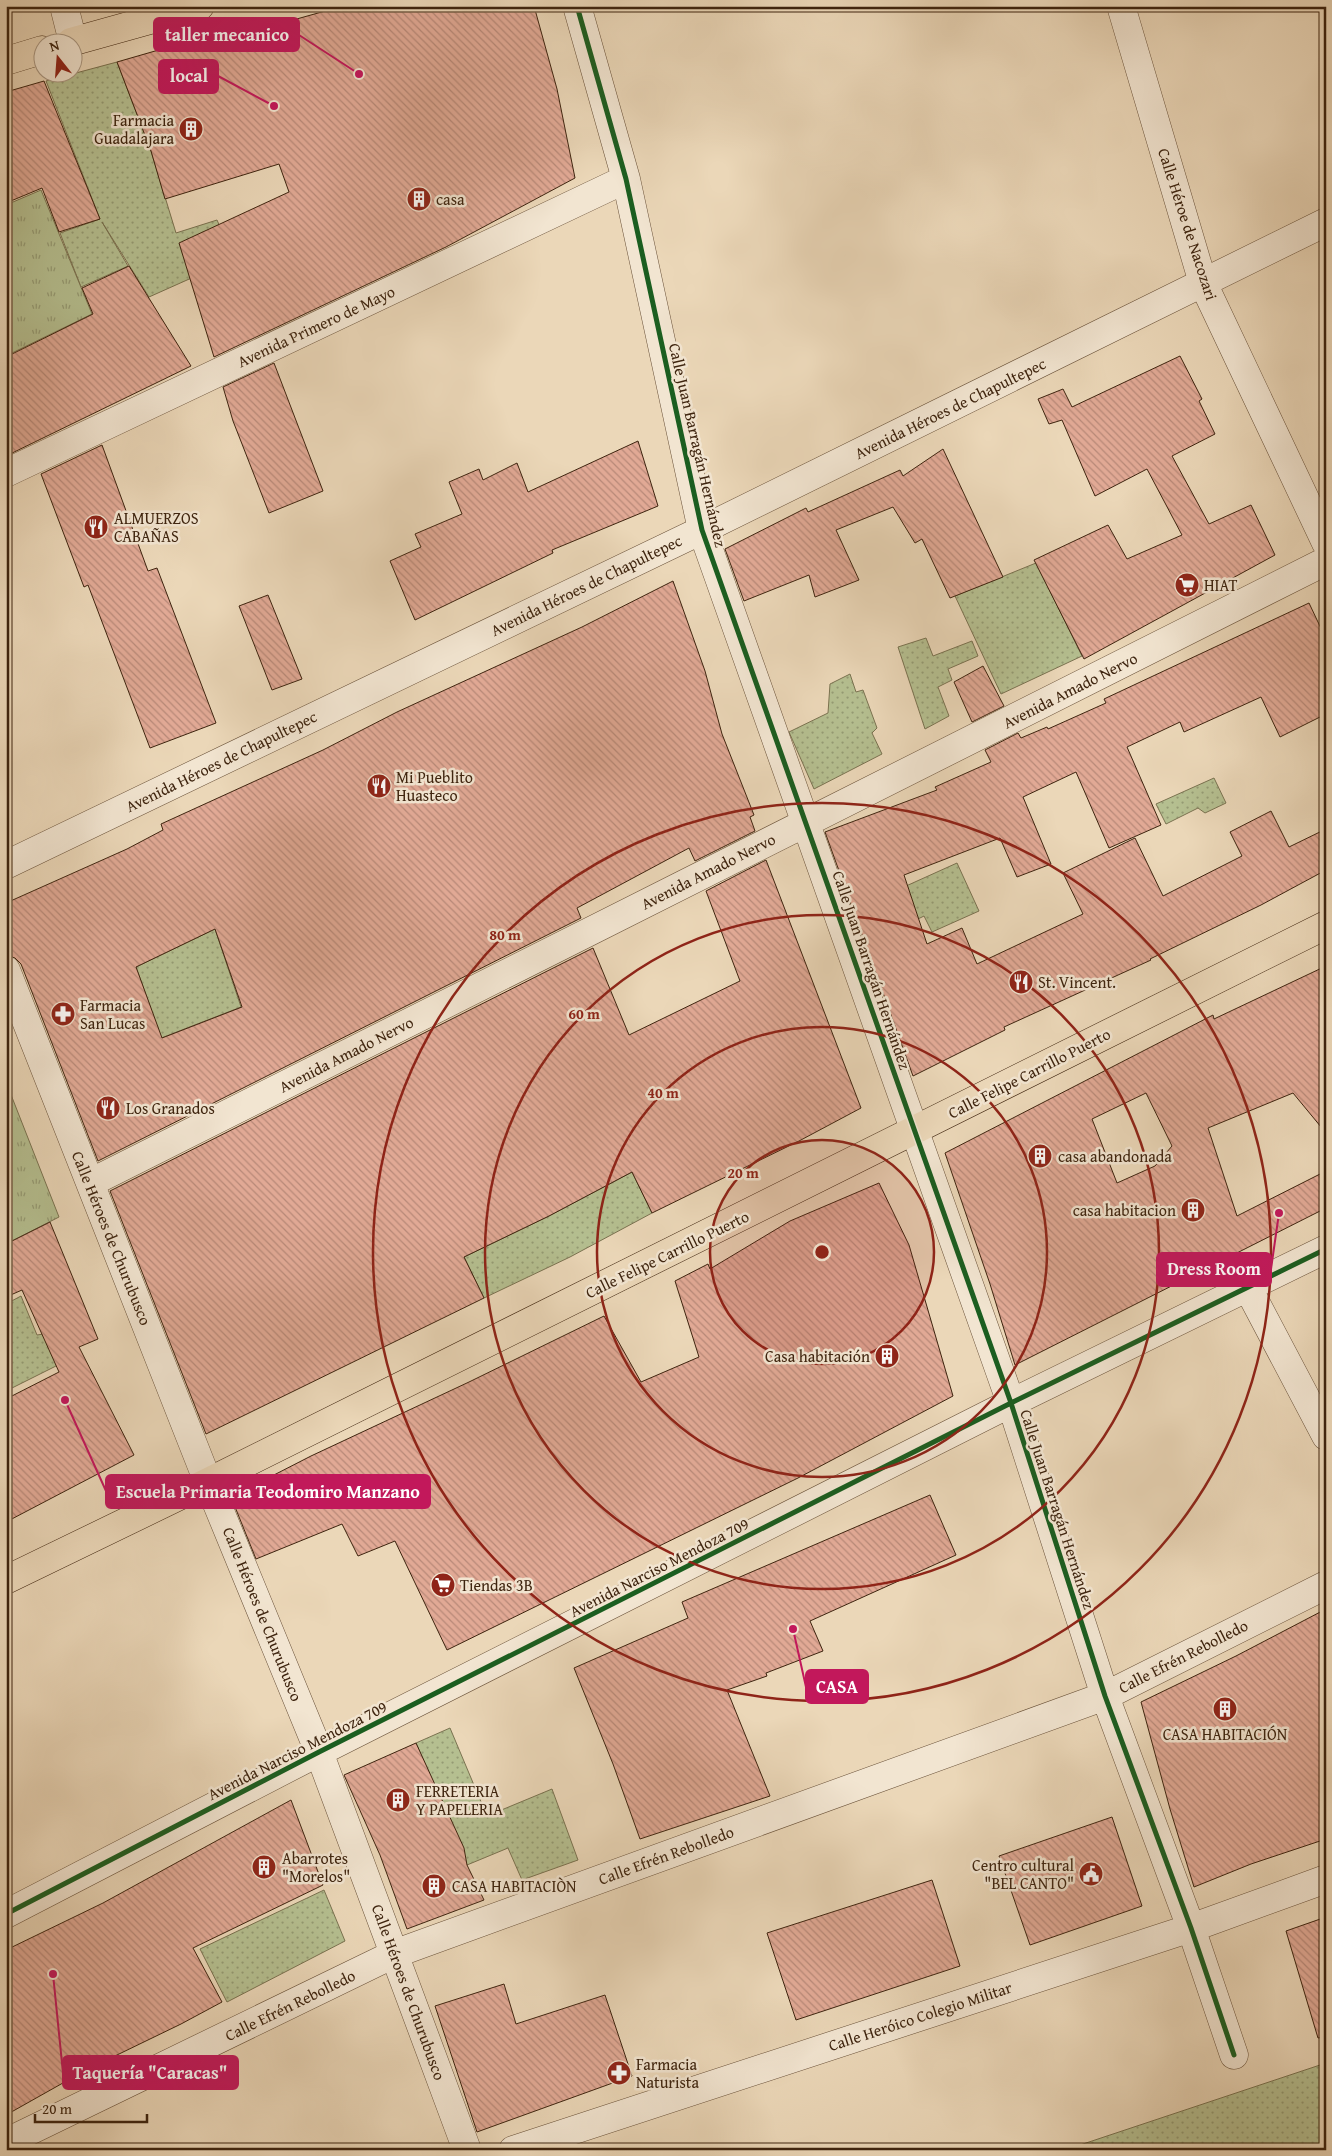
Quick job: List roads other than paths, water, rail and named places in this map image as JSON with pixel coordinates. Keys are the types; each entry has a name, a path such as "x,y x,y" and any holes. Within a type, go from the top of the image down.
{"main road":[{"path":"82,39 200,6"},
{"path":"6,60 32,53"},
{"name":"Calle Felipe Carrillo Puerto","path":"6,1580 208,1482 1326,925"}],"street":[{"path":"64,6 70,32"},
{"name":"Calle Juan Barragán Hernández","path":"577,6 626,178 702,530 1011,1403 1105,1696 1191,1928 1234,2055"},
{"name":"Calle Héroe de Nacozari","path":"1121,6 1203,283 1326,543"},
{"name":"Avenida Primero de Mayo","path":"6,474 626,178"},
{"name":"Avenida Héroes de Chapultepec","path":"6,865 702,530 1326,222"},
{"name":"Avenida Amado Nervo","path":"90,1183 1326,561"},
{"name":"Calle Héroes de Churubusco","path":"6,970 208,1482 319,1752 467,2150"},
{"name":"Avenida Narciso Mendoza 709","path":"6,1914 319,1752 1011,1403 1326,1248"},
{"path":"1248,1288 1326,1436"},
{"name":"Calle Efrén Rebolledo","path":"11,2140 394,1954 1105,1696 1326,1585"},
{"name":"Calle Heróico Colegio Militar","path":"513,2150 1191,1928 1326,1879"}],"place":[{"name":"taller mecanico","path":"359,74"},
{"name":"local","path":"274,106"},
{"name":"Farmacia Guadalajara","path":"191,129"},
{"name":"casa","path":"419,199"},
{"name":"ALMUERZOS CABAÑAS","path":"96,527"},
{"name":"HIAT","path":"1187,585"},
{"name":"Mi Pueblito Huasteco","path":"379,786"},
{"name":"St. Vincent.","path":"1021,982"},
{"name":"Farmacia San Lucas","path":"63,1014"},
{"name":"Los Granados","path":"108,1108"},
{"name":"casa abandonada","path":"1040,1156"},
{"name":"casa habitacion","path":"1193,1210"},
{"name":"Dress Room","path":"1279,1213"},
{"name":"Casa habitación","path":"887,1356"},
{"name":"Escuela Primaria Teodomiro Manzano","path":"65,1400"},
{"name":"Tiendas 3B","path":"443,1585"},
{"name":"CASA","path":"793,1629"},
{"name":"CASA HABITACIÓN","path":"1225,1709"},
{"name":"FERRETERIA Y PAPELERIA","path":"398,1800"},
{"name":"Abarrotes \"Morelos\"","path":"264,1867"},
{"name":"Centro cultural \"BEL CANTO\"","path":"1091,1874"},
{"name":"CASA HABITACIÒN","path":"434,1886"},
{"name":"Taquería \"Caracas\"","path":"53,1974"},
{"name":"Farmacia Naturista","path":"619,2073"}]}
